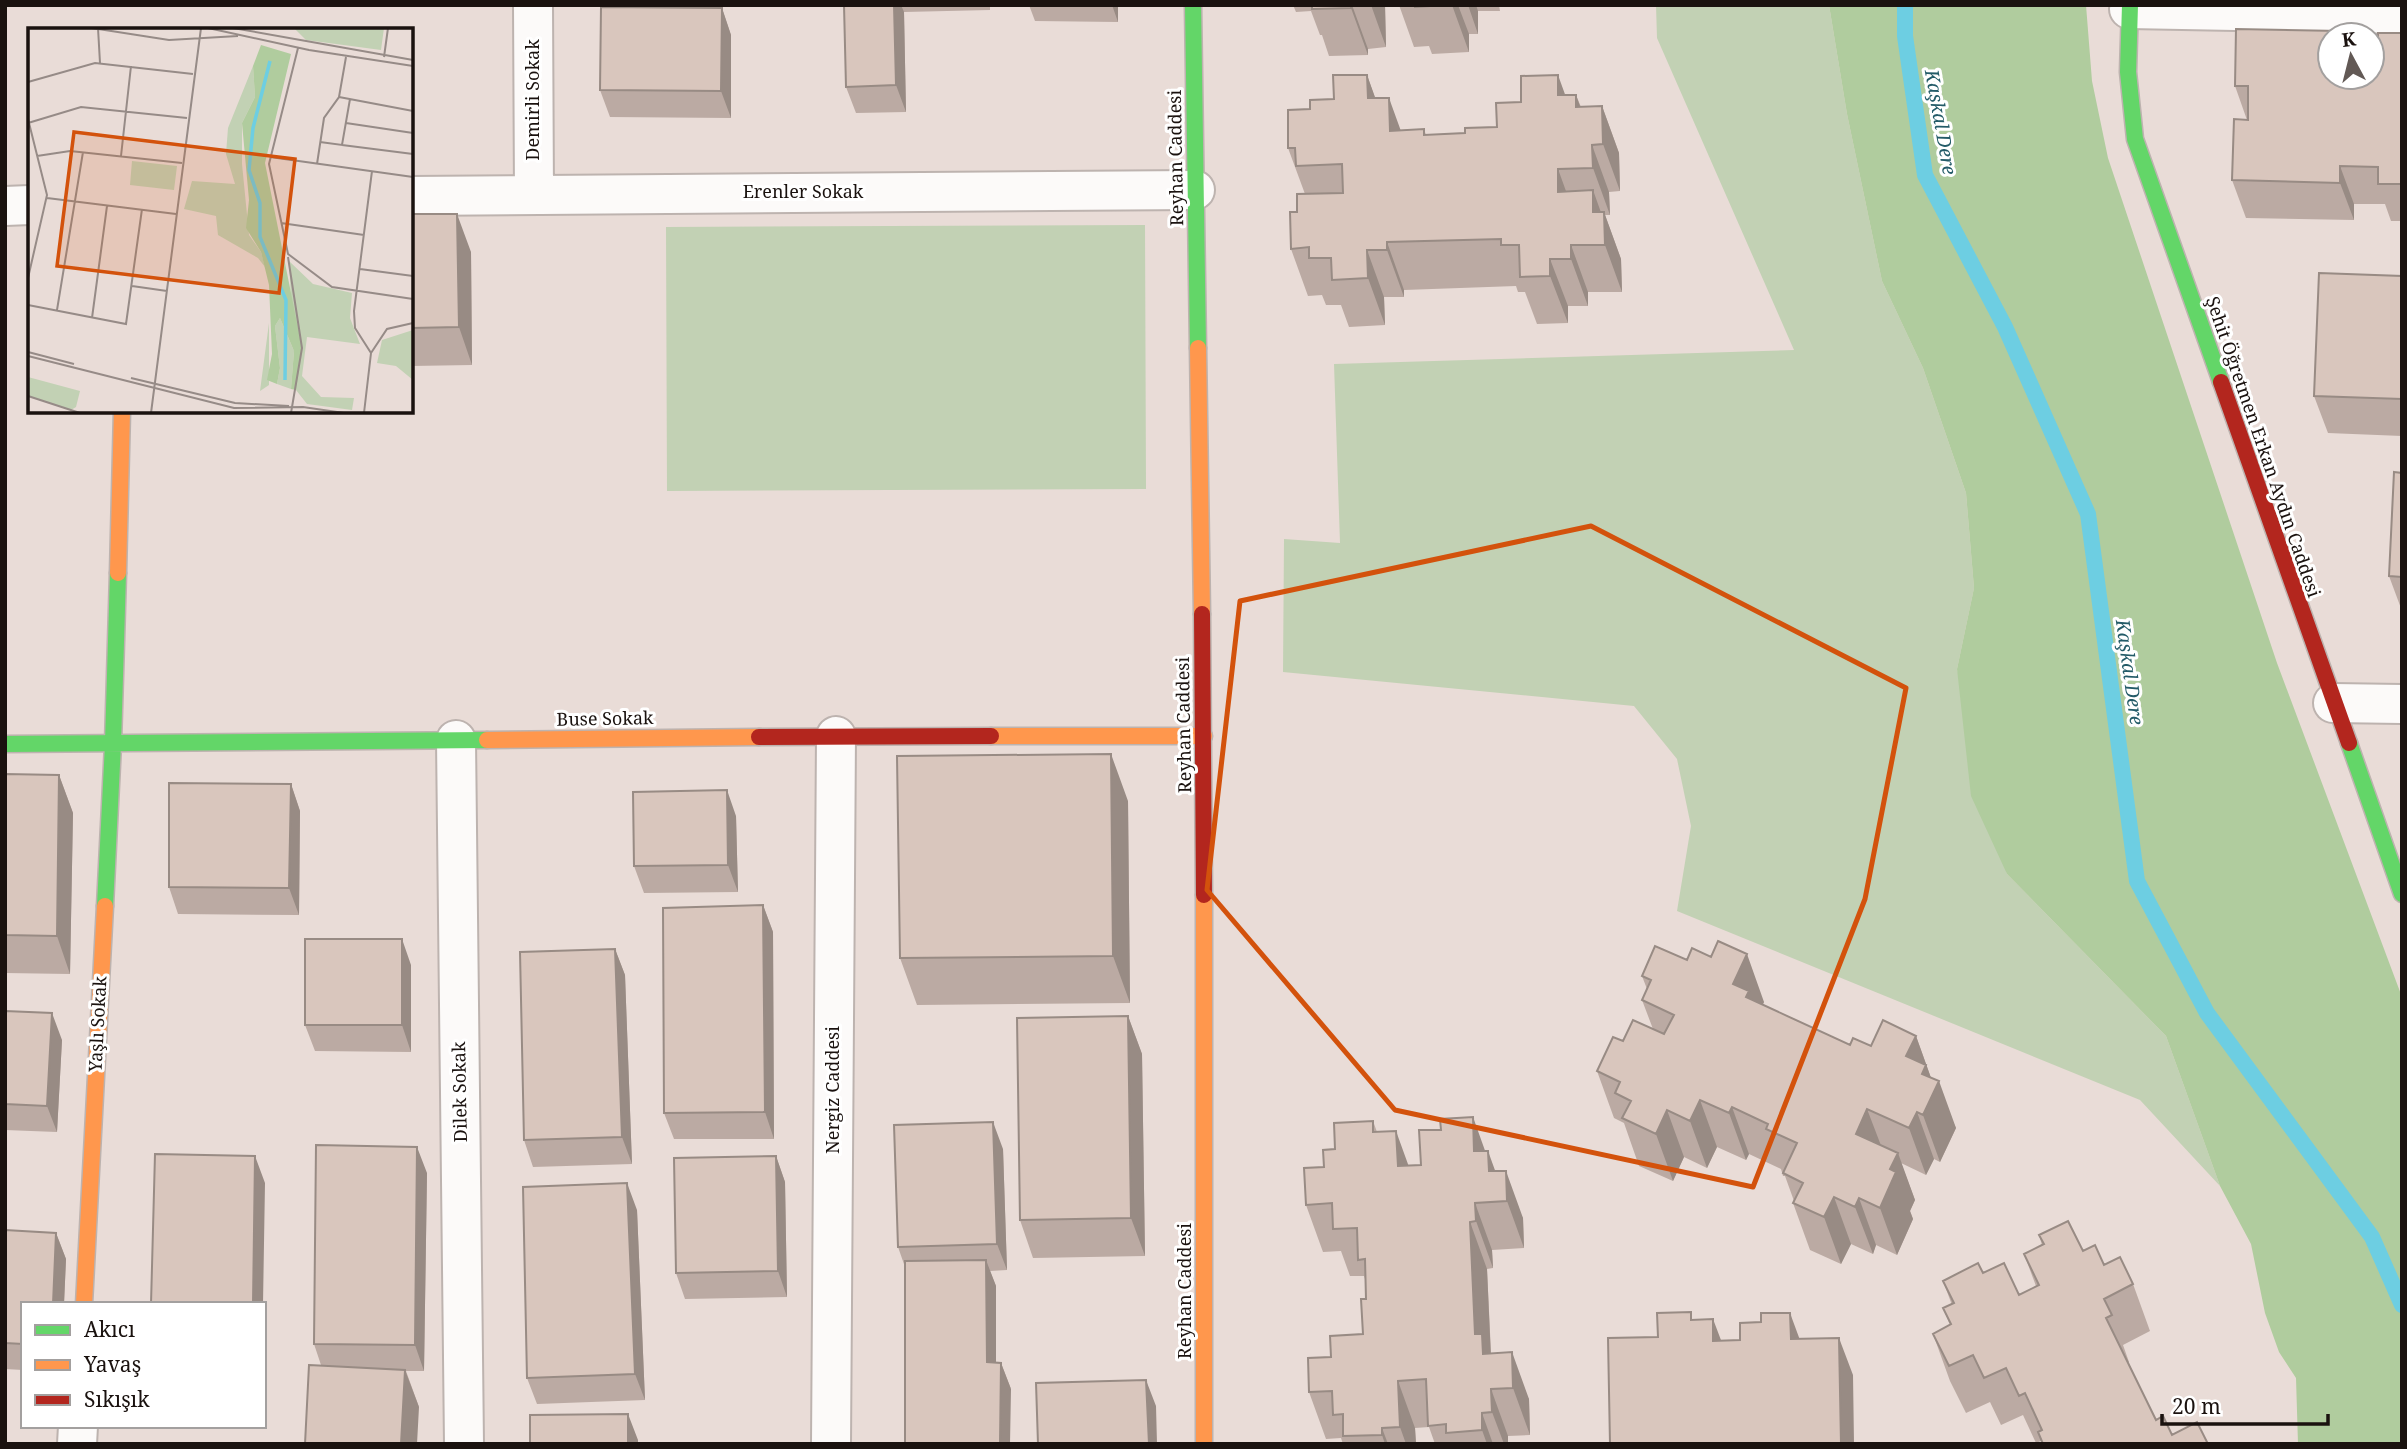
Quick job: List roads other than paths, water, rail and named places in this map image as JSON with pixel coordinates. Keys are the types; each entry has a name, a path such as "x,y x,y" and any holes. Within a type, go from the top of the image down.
{"street":[{"name":"Demirli Sokak","path":"533,5 534,195"},
{"name":"Reyhan Caddesi","path":"1193,5 1204,736 1205,1444"},
{"path":"2130,7 2402,14"},
{"name":"Şehit Öğretmen Erkan Aydın Caddesi","path":"2130,7 2126,48 2135,139 2402,894"},
{"name":"Erenler Sokak","path":"413,196 1195,190"},
{"path":"5,206 28,205"},
{"name":"Yaşlı Sokak","path":"84,1302 113,744 122,413"},
{"path":"2333,703 2402,704"},
{"name":"Buse Sokak","path":"5,744 836,736 1204,736"},
{"name":"Nergiz Caddesi","path":"831,1444 836,736"},
{"name":"Dilek Sokak","path":"456,740 464,1444"}],"waterway":[{"name":"Kaşkal Dere","path":"1905,5 1905,36 1925,175 2005,327 2088,514 2137,881 2207,1013 2372,1237 2402,1305"}]}
